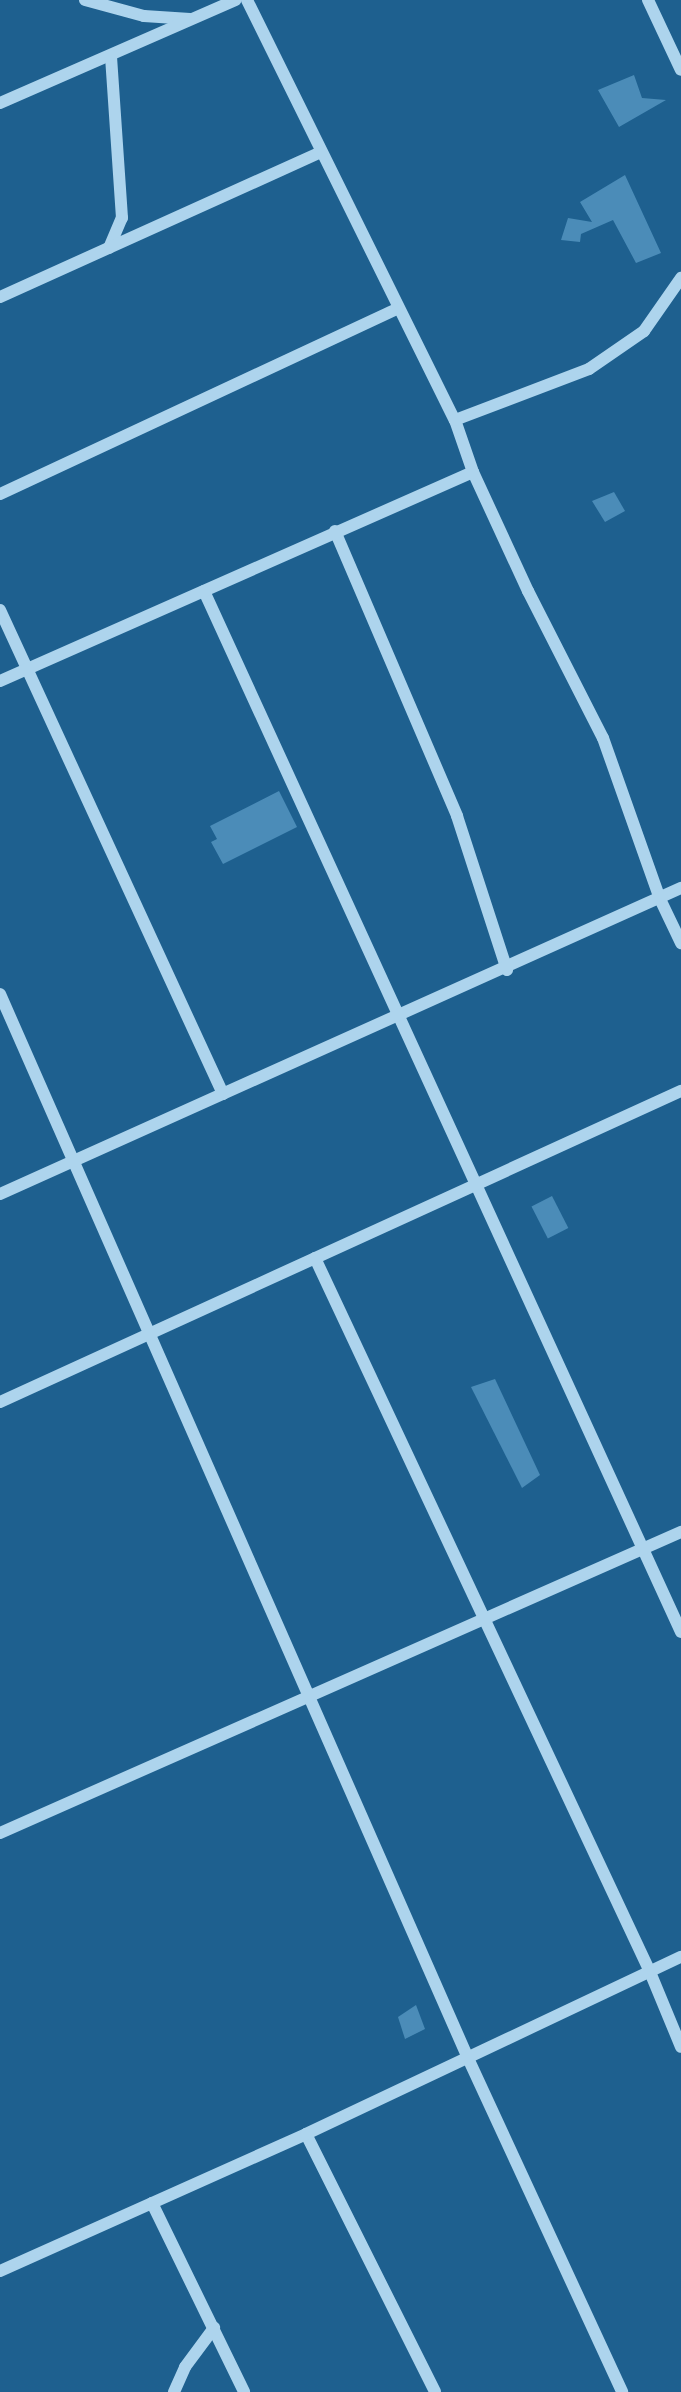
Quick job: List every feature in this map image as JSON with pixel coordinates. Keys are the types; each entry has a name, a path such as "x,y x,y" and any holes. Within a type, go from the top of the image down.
{"street":[{"path":"85,0 144,16 192,20"},
{"path":"0,103 236,0"},
{"path":"247,0 397,309 455,420 473,472 603,738 660,899 681,943"},
{"path":"648,0 681,70"},
{"path":"109,248 122,218 111,56"},
{"path":"0,297 321,152"},
{"path":"455,420 590,369 644,331 681,278"},
{"path":"0,494 397,309"},
{"path":"0,681 473,472"},
{"path":"335,531 457,816 507,970"},
{"path":"204,591 681,1632"},
{"path":"0,610 223,1094"},
{"path":"0,1194 398,1015 507,970 681,888"},
{"path":"0,993 467,2056 622,2392"},
{"path":"0,1402 681,1091"},
{"path":"315,1258 482,1620 650,1972 681,2048"},
{"path":"0,1833 681,1532"},
{"path":"0,2272 306,2134 681,1957"},
{"path":"306,2134 435,2392"},
{"path":"152,2203 244,2392"},
{"path":"174,2392 185,2367 214,2328"}],"building":[{"path":"634,75 642,98 666,100 619,127 598,90"},
{"path":"625,175 661,253 636,263 613,220 581,234 580,242 561,240 568,218 592,222 580,202"},
{"path":"614,492 625,511 605,522 592,501"},
{"path":"279,791 297,827 223,864 211,842 217,839 210,826"},
{"path":"552,1196 568,1228 548,1239 532,1206"},
{"path":"495,1379 540,1475 522,1488 471,1387"},
{"path":"416,2005 425,2029 405,2039 398,2017"}]}
